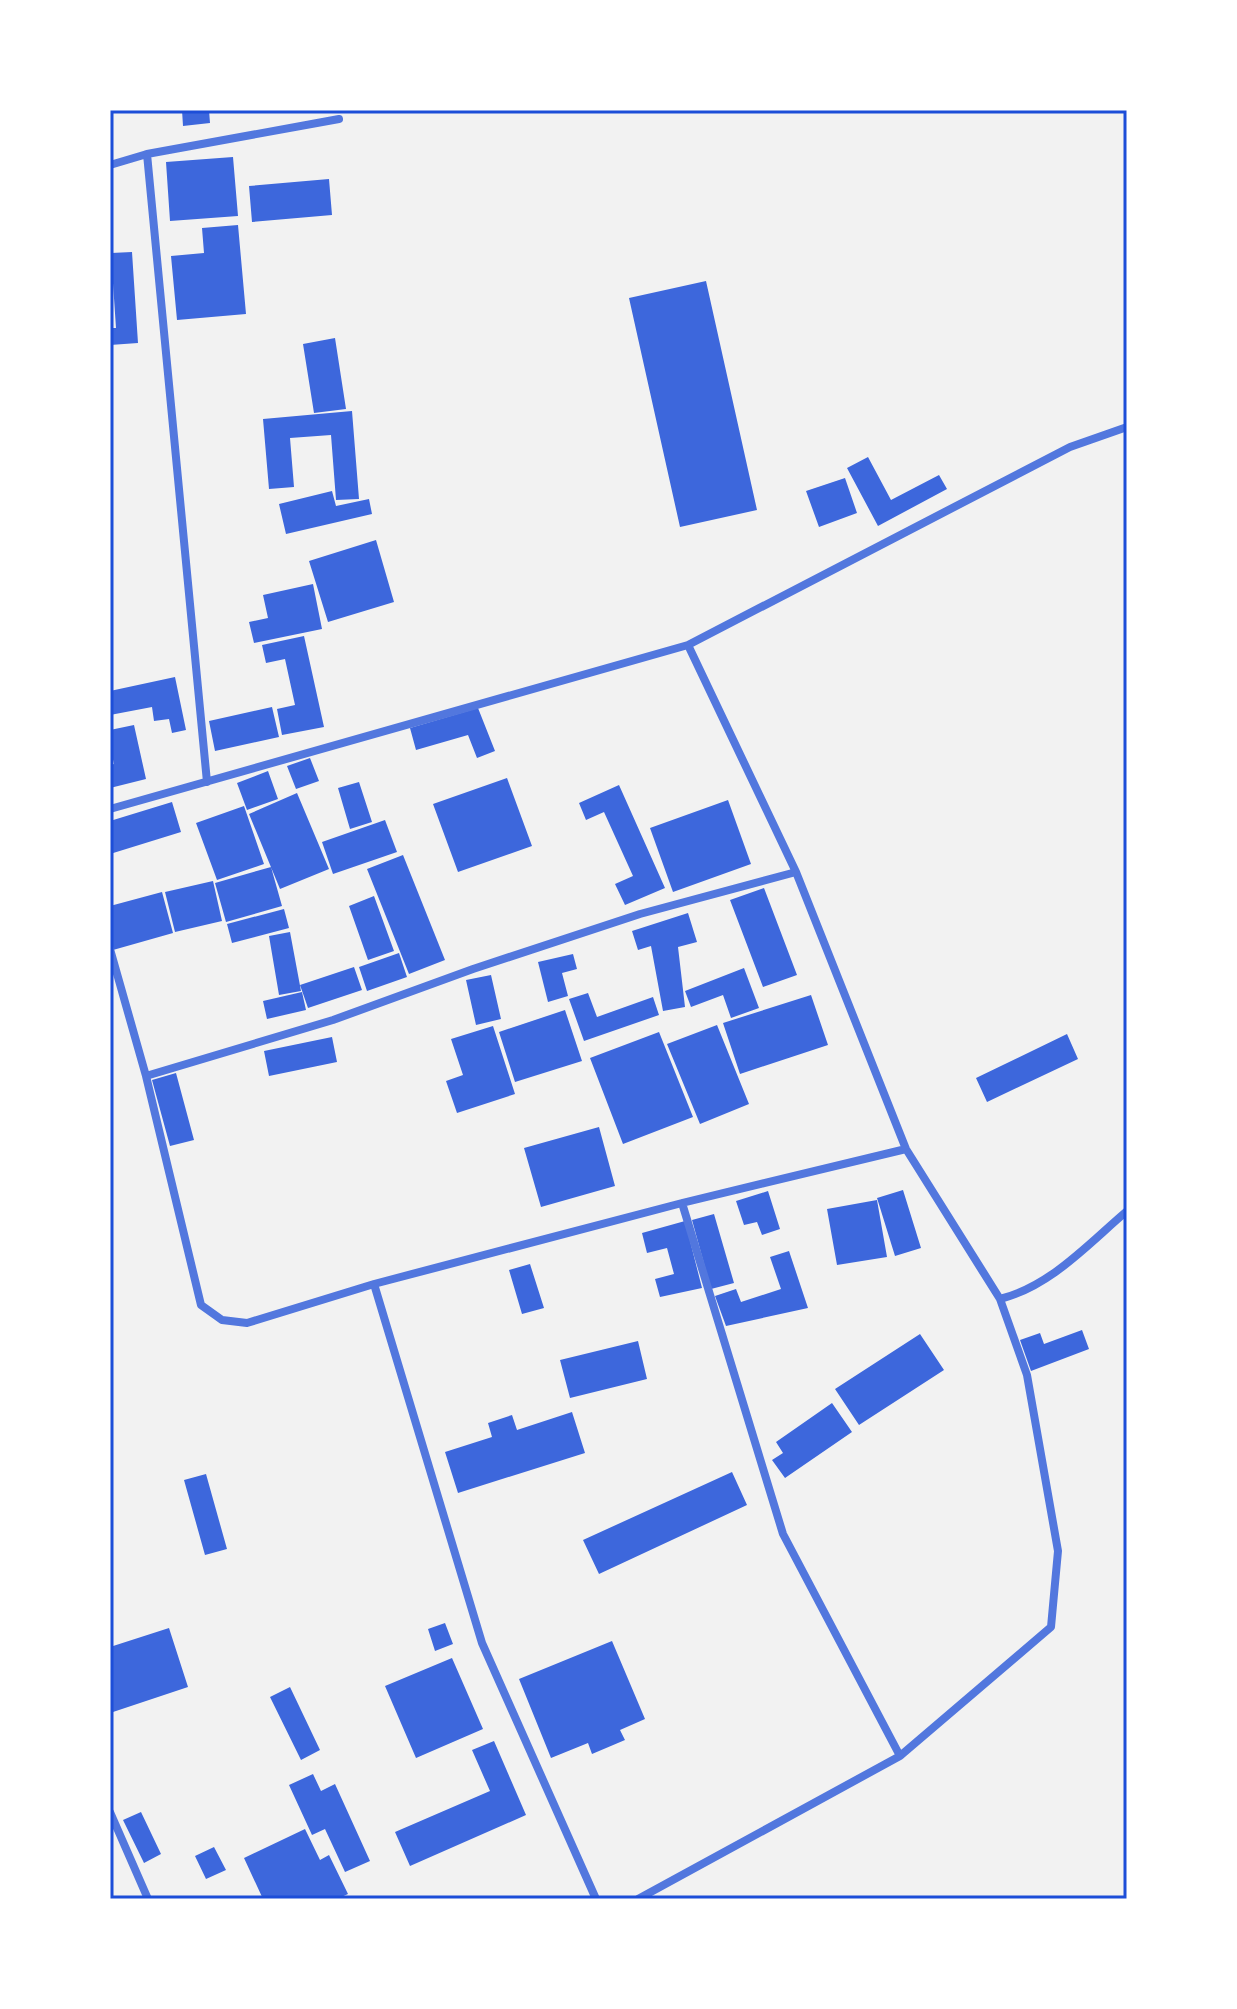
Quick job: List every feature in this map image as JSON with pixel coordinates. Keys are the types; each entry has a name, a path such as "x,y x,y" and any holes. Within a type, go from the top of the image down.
{"street":[{"path":"110,165 147,154 339,119"},
{"path":"147,154 207,782"},
{"path":"110,809 688,645 1070,447 1127,427"},
{"path":"638,1899 900,1756 1051,1627 1058,1551 1027,1375 1000,1299 906,1149 796,872 688,645"},
{"path":"146,1076 333,1020 473,969 640,914 796,872"},
{"path":"110,949 146,1076 201,1305 222,1320 247,1323 374,1284 682,1203 906,1149"},
{"path":"682,1203 783,1534 900,1756"},
{"path":"1000,1299 1022,1294 1047,1279 1127,1211"},
{"path":"374,1284 482,1643 596,1899"},
{"path":"110,1812 148,1899"}],"building":[{"path":"182,110 209,110 210,123 183,126"},
{"path":"233,157 238,216 170,221 166,162"},
{"path":"329,179 332,215 252,222 249,186"},
{"path":"238,225 246,314 177,320 171,256 204,253 202,228"},
{"path":"132,252 138,343 110,345 110,328 116,328 111,253"},
{"path":"706,281 757,510 680,527 629,298"},
{"path":"335,338 346,409 314,413 303,344"},
{"path":"352,411 359,499 336,500 331,435 290,438 294,487 269,489 263,419"},
{"path":"868,457 891,500 939,475 947,489 878,526 847,468"},
{"path":"845,478 857,513 819,527 806,491"},
{"path":"332,491 336,506 369,499 372,514 286,534 279,504"},
{"path":"376,540 394,602 328,622 309,561"},
{"path":"313,584 322,629 254,643 249,622 268,618 263,595"},
{"path":"304,636 324,727 282,735 277,709 295,705 285,659 266,663 262,645"},
{"path":"175,677 186,730 172,733 169,719 154,721 152,707 110,715 110,691"},
{"path":"272,707 279,737 215,751 209,721"},
{"path":"478,708 495,751 477,758 468,735 416,750 410,728"},
{"path":"134,725 146,779 110,788 110,765 114,764 110,730"},
{"path":"310,758 319,781 296,789 287,766"},
{"path":"268,771 278,799 247,810 237,783"},
{"path":"507,778 532,846 458,872 433,804"},
{"path":"359,782 372,822 350,829 338,788"},
{"path":"619,785 665,888 625,905 615,884 633,876 604,812 586,820 579,803"},
{"path":"297,793 329,869 280,889 249,814"},
{"path":"728,800 751,864 673,892 650,828"},
{"path":"172,802 181,832 110,854 110,821"},
{"path":"244,806 264,864 217,880 196,823"},
{"path":"385,820 397,852 333,874 322,842"},
{"path":"403,855 445,960 409,974 367,869"},
{"path":"271,867 282,906 226,922 215,883"},
{"path":"213,881 222,921 175,932 165,892"},
{"path":"764,888 797,975 763,987 730,900"},
{"path":"162,892 173,933 113,950 110,906"},
{"path":"374,896 394,951 368,960 349,906"},
{"path":"284,909 289,928 232,943 227,924"},
{"path":"688,913 697,942 678,947 685,1007 663,1011 651,946 638,950 632,931"},
{"path":"290,932 301,991 279,995 269,936"},
{"path":"399,953 407,977 367,991 359,967"},
{"path":"573,954 577,969 562,973 568,996 548,1002 538,962"},
{"path":"354,967 362,990 308,1008 300,985"},
{"path":"744,968 759,1008 731,1018 723,995 691,1007 685,991"},
{"path":"491,975 501,1019 476,1025 466,980"},
{"path":"302,992 306,1010 267,1019 263,1001"},
{"path":"588,993 597,1017 653,997 659,1015 584,1041 569,999"},
{"path":"811,995 828,1045 740,1074 723,1023"},
{"path":"565,1010 582,1061 515,1082 499,1032"},
{"path":"717,1025 749,1104 700,1124 667,1044"},
{"path":"493,1026 515,1094 457,1113 446,1081 463,1075 451,1039"},
{"path":"659,1032 693,1117 623,1144 590,1058"},
{"path":"1067,1034 1078,1059 987,1102 976,1078"},
{"path":"332,1037 337,1062 269,1076 264,1051"},
{"path":"176,1073 194,1140 170,1146 152,1080"},
{"path":"599,1127 615,1186 541,1207 524,1148"},
{"path":"903,1190 921,1248 895,1256 877,1198"},
{"path":"768,1191 780,1229 762,1235 757,1222 744,1225 736,1201"},
{"path":"877,1200 887,1257 837,1265 827,1209"},
{"path":"714,1214 734,1283 711,1289 692,1220"},
{"path":"685,1221 702,1288 660,1297 655,1279 674,1274 667,1248 647,1253 642,1233"},
{"path":"789,1251 808,1308 726,1326 715,1296 736,1289 741,1302 781,1289 770,1257"},
{"path":"530,1264 544,1308 522,1314 509,1270"},
{"path":"1082,1330 1089,1349 1031,1371 1020,1340 1040,1333 1044,1344"},
{"path":"920,1334 944,1370 859,1425 835,1389"},
{"path":"638,1341 647,1379 570,1398 560,1360"},
{"path":"832,1403 852,1432 785,1478 772,1460 783,1453 776,1442"},
{"path":"572,1412 585,1453 458,1493 445,1452 492,1437 488,1423 512,1415 517,1430"},
{"path":"732,1472 747,1505 599,1574 583,1540"},
{"path":"206,1474 227,1549 205,1555 184,1480"},
{"path":"445,1623 453,1644 435,1651 428,1629"},
{"path":"169,1628 188,1687 110,1713 110,1647"},
{"path":"612,1641 645,1719 620,1730 625,1740 592,1754 588,1743 551,1758 519,1679"},
{"path":"452,1658 483,1729 416,1758 385,1686"},
{"path":"290,1687 320,1750 301,1760 270,1697"},
{"path":"494,1741 526,1815 410,1866 395,1832 490,1791 472,1750"},
{"path":"313,1774 321,1791 335,1784 370,1861 345,1872 325,1829 312,1835 289,1785"},
{"path":"141,1812 161,1854 144,1863 123,1820"},
{"path":"305,1829 320,1860 329,1855 348,1894 337,1899 263,1899 244,1858"},
{"path":"214,1847 226,1870 206,1879 195,1856"}]}
